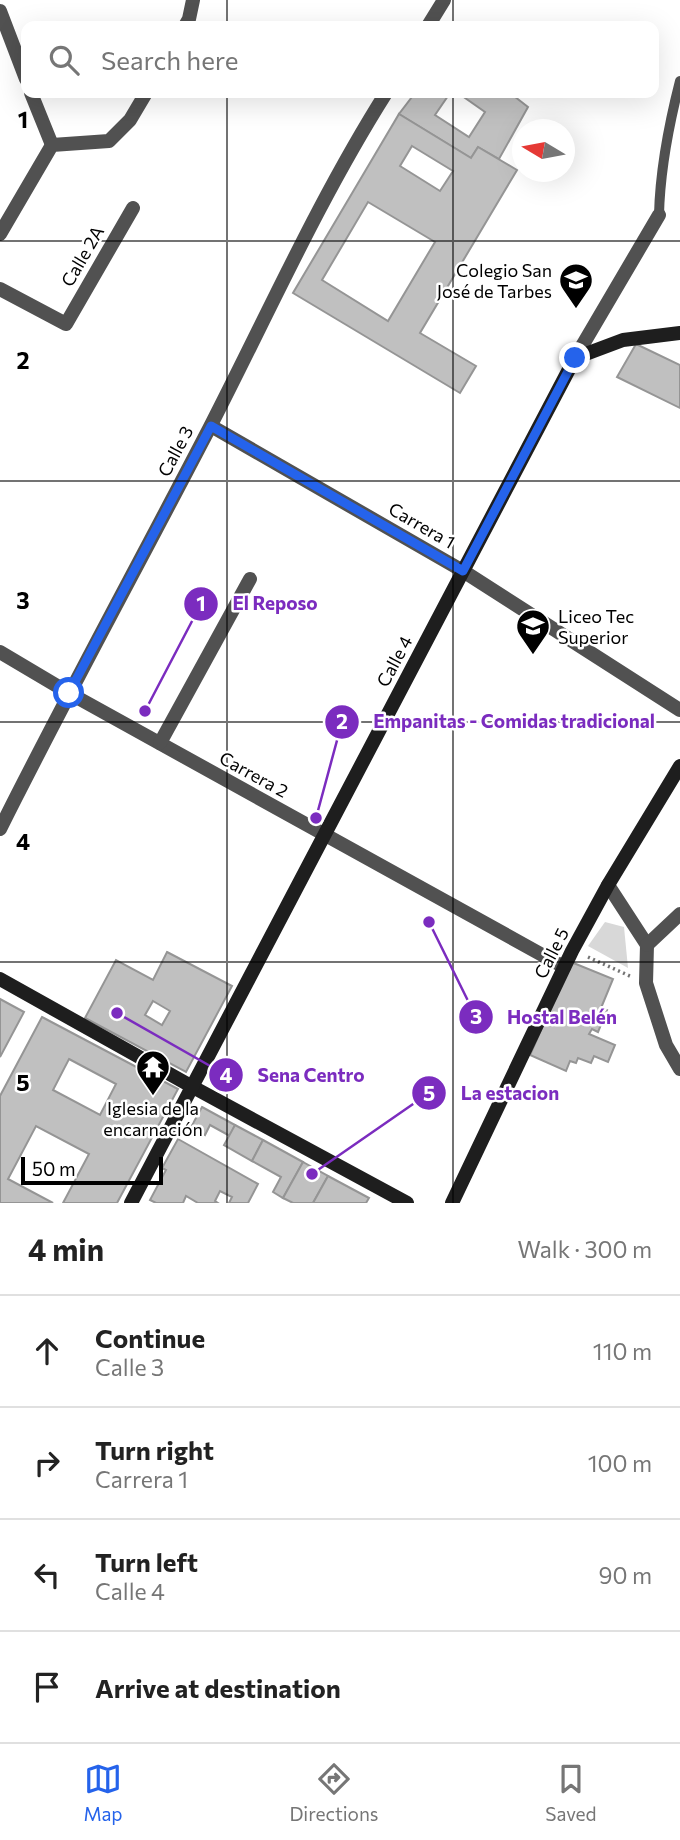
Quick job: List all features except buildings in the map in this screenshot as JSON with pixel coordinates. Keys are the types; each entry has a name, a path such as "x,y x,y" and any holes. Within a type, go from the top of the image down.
{"main road":[{"path":"575,358 623,340 680,333"},
{"name":"Calle 4","path":"131,1203 575,358"},
{"name":"Calle 5","path":"452,1203 572,951 608,885 680,766"},
{"path":"0,979 407,1203"}],"street":[{"path":"188,21 193,0"},
{"path":"431,21 444,0"},
{"path":"0,11 21,66"},
{"path":"34,98 52,145"},
{"path":"52,145 109,141 130,120 143,98"},
{"name":"Calle 3","path":"0,829 211,426 348,153 383,98"},
{"path":"0,234 52,145"},
{"name":"Calle 2A","path":"0,289 66,324 132,208"},
{"name":"Calle 4","path":"575,358 659,215"},
{"name":"Carrera 1","path":"211,426 463,571 680,710"},
{"path":"160,743 250,579"},
{"name":"Carrera 2","path":"0,652 323,835 564,967"},
{"path":"608,885 647,945 646,983 666,1045 680,1069"},
{"path":"647,945 680,914"}],"lane":[{"path":"659,215 660,187 680,81"}],"path":[{"path":"572,951 646,983"}],"shaded area":[{"path":"605,922 624,927 628,968 588,946"}],"place":[{"name":"Colegio San José de Tarbes","path":"576,310"},
{"name":"Liceo Tec Superior","path":"533,656"},
{"name":"El Reposo","path":"145,711"},
{"name":"Empanitas - Comidas tradicional","path":"316,818"},
{"name":"Hostal Belén","path":"429,922"},
{"name":"Sena Centro","path":"117,1013"},
{"name":"Iglesia de la encarnación","path":"153,1097"},
{"name":"La estacion","path":"312,1174"}],"route":[{"path":"69,693 211,426 463,571 575,358"}]}
